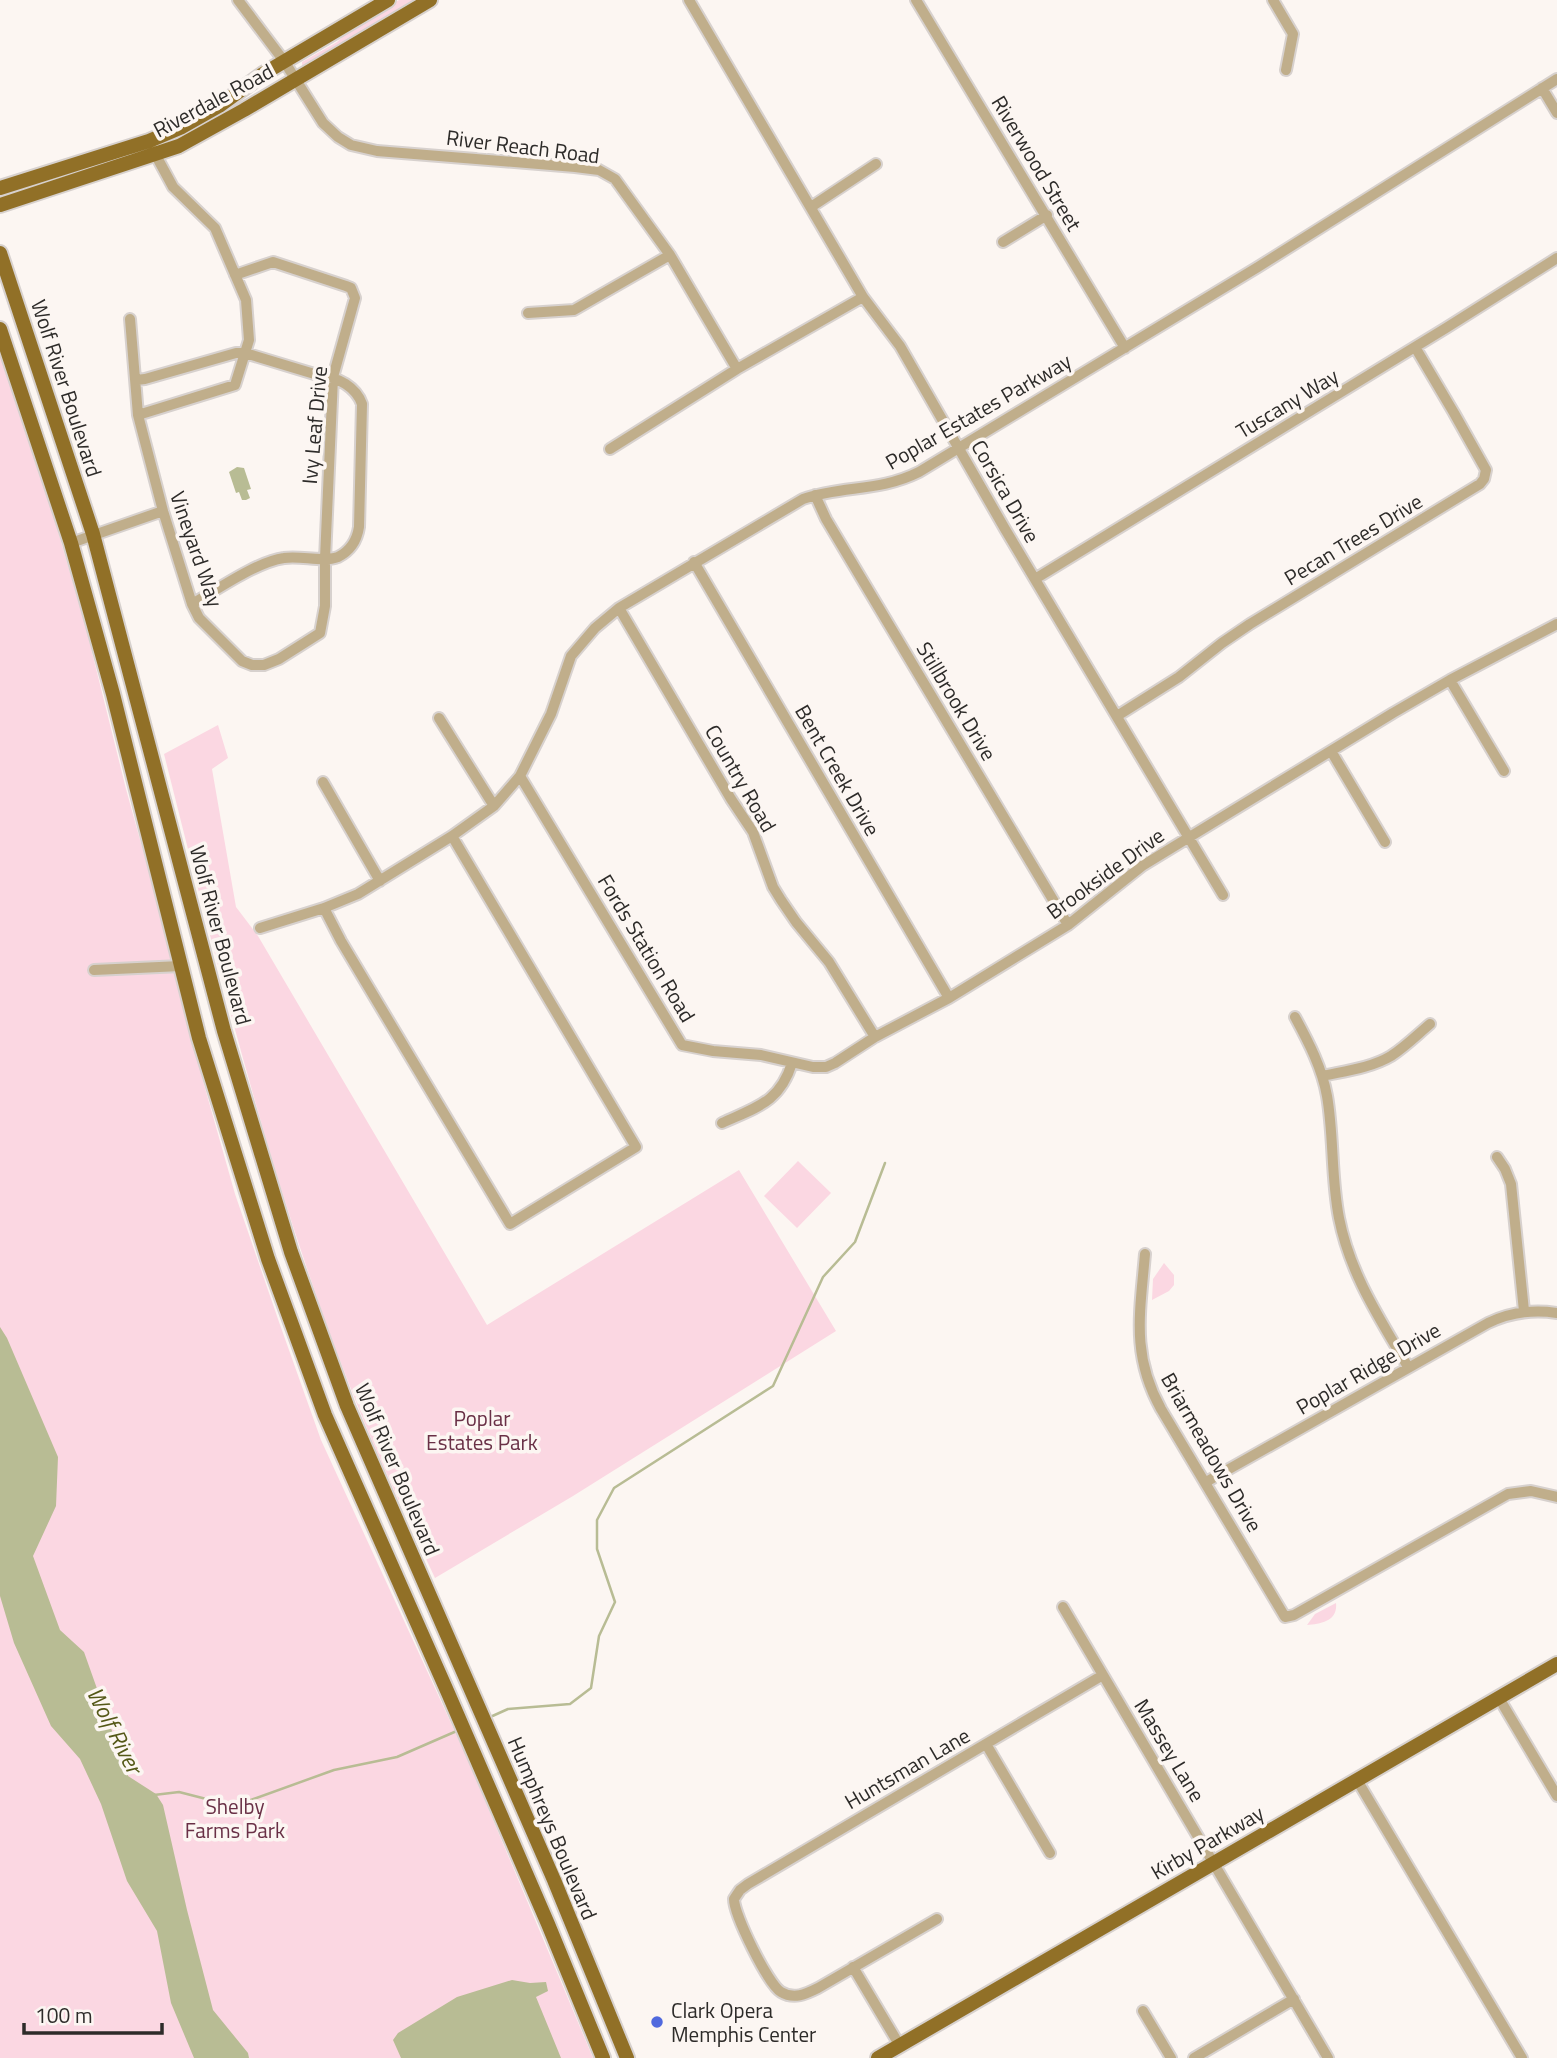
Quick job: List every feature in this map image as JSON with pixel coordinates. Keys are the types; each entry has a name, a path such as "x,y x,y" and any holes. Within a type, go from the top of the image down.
{"main road":[{"name":"Riverdale Road","path":"0,187 149,141 182,127 219,106 284,61 388,0"},
{"name":"Riverdale Road","path":"0,205 155,155 203,134 430,0"},
{"name":"Wolf River Boulevard","path":"0,253 93,534 224,1031 291,1252 347,1406 438,1615"},
{"name":"Wolf River Boulevard","path":"0,329 71,543 113,694 200,1038 268,1259 325,1415 417,1623"},
{"name":"Humphreys Boulevard","path":"438,1615 554,1880 626,2058"},
{"name":"Humphreys Boulevard","path":"417,1623 548,1924 603,2058"},
{"name":"Kirby Parkway","path":"878,2058 1557,1664"}],"street":[{"name":"River Reach Road","path":"239,0 284,61 323,123 351,145 377,151 599,170 615,178 670,255 737,369"},
{"name":"Corsica Drive","path":"689,0 863,297 901,346 1035,579 1223,895"},
{"name":"Riverwood Street","path":"916,0 1125,348"},
{"path":"1273,0 1293,34 1286,70"},
{"name":"Poplar Estates Parkway","path":"260,928 358,894 452,836 494,806 520,776 551,714 571,656 594,628 619,608 794,503 830,491 891,484 919,472 1258,267 1557,79"},
{"path":"1542,88 1557,113"},
{"path":"138,415 235,385 249,340 246,300 215,229 173,187 149,141"},
{"path":"811,207 876,164"},
{"path":"1003,242 1047,215"},
{"path":"528,313 574,310 670,255"},
{"name":"Tuscany Way","path":"1035,579 1557,258"},
{"name":"Ivy Leaf Drive","path":"235,275 273,262 351,288 355,298 333,377 325,606"},
{"path":"610,449 737,369 863,297"},
{"name":"Vineyard Way","path":"130,319 138,415 163,511 192,604 199,618 231,651 247,663 259,665 279,659 320,633 325,606"},
{"name":"Pecan Trees Drive","path":"1117,716 1179,677 1250,624 1480,484 1486,470 1415,347"},
{"path":"136,380 245,354 333,377 352,388 362,404 359,527 351,547 335,558 292,557 271,561 192,604"},
{"name":"Stillbrook Drive","path":"815,495 826,519 1068,925"},
{"path":"71,543 163,511"},
{"name":"Bent Creek Drive","path":"694,562 949,998"},
{"name":"Country Road","path":"619,608 753,832 768,874 781,900 829,962 875,1037"},
{"name":"Brookside Drive","path":"792,1063 826,1067 875,1037 949,998 1068,925 1133,872 1189,837 1450,680 1557,624"},
{"path":"1450,680 1504,771"},
{"path":"439,718 494,806"},
{"path":"1331,751 1385,842"},
{"name":"Fords Station Road","path":"520,776 682,1045 761,1055 792,1063"},
{"path":"323,782 380,881"},
{"path":"324,908 341,942 510,1224 636,1147 452,836"},
{"path":"94,970 181,966"},
{"path":"1295,1017 1322,1076 1329,1112 1338,1215 1348,1254 1363,1289 1408,1367"},
{"path":"1322,1076 1383,1060 1401,1049 1430,1024"},
{"path":"722,1123 777,1093 785,1082 792,1063"},
{"path":"1497,1157 1511,1184 1524,1311"},
{"name":"Briarmeadows Drive","path":"1144,1254 1139,1332 1144,1370 1155,1397 1285,1616 1294,1615 1508,1494 1531,1491 1557,1497"},
{"name":"Poplar Ridge Drive","path":"1206,1482 1488,1323 1524,1311 1557,1313"},
{"name":"Massey Lane","path":"1063,1607 1328,2058"},
{"name":"Huntsman Lane","path":"853,1967 802,1995 794,1996 781,1992 772,1983 755,1951 739,1919 734,1899 748,1884 1103,1675"},
{"path":"1499,1698 1557,1796"},
{"path":"986,1745 1050,1853"},
{"path":"1357,1780 1522,2058"},
{"path":"900,2046 853,1967 937,1919"},
{"path":"1194,2058 1294,1999"},
{"path":"1143,2011 1171,2058"}],"green space":[{"path":"399,0 420,0 302,67 302,62 337,42 354,26"},
{"name":"Shelby Farms Park","path":"0,347 85,624 126,789 235,1194 279,1322 321,1440 468,1760 593,2058 0,2058"},
{"name":"Poplar Estates Park","path":"218,725 228,758 212,769 236,907 258,936 487,1325 739,1170 836,1331 573,1496 435,1578 365,1424 304,1260 229,1008 185,839 164,754"},
{"path":"798,1161 831,1193 797,1228 764,1196"},
{"path":"1164,1263 1174,1275 1174,1285 1169,1291 1152,1300 1153,1279"},
{"path":"1336,1603 1331,1618 1307,1625 1315,1614"}],"shaded area":[{"path":"237,467 244,468 251,489 247,490 250,498 246,500 242,500 239,492 236,493 229,472"},
{"path":"0,1327 58,1457 56,1506 33,1556 60,1630 84,1652 128,1776 156,1794 163,1805 213,2010 248,2053 249,2058 194,2058 171,2003 157,1931 127,1881 101,1804 80,1759 51,1726 14,1643 0,1596"},
{"path":"512,1980 546,1982 548,1991 536,1997 561,2058 401,2058 393,2040 398,2033 457,1997"}],"waterway":[{"path":"488,1718 508,1709 570,1704 591,1688 599,1636 615,1602 597,1549 597,1520 614,1488 773,1386 823,1277 855,1242 885,1163"},
{"path":"154,1795 179,1792 222,1803 248,1801 334,1770 397,1757 459,1730"}],"place":[{"name":"Clark Opera Memphis Center","path":"657,2022"}],"water label":[{"name":"Wolf River","path":"115,1730"}]}
